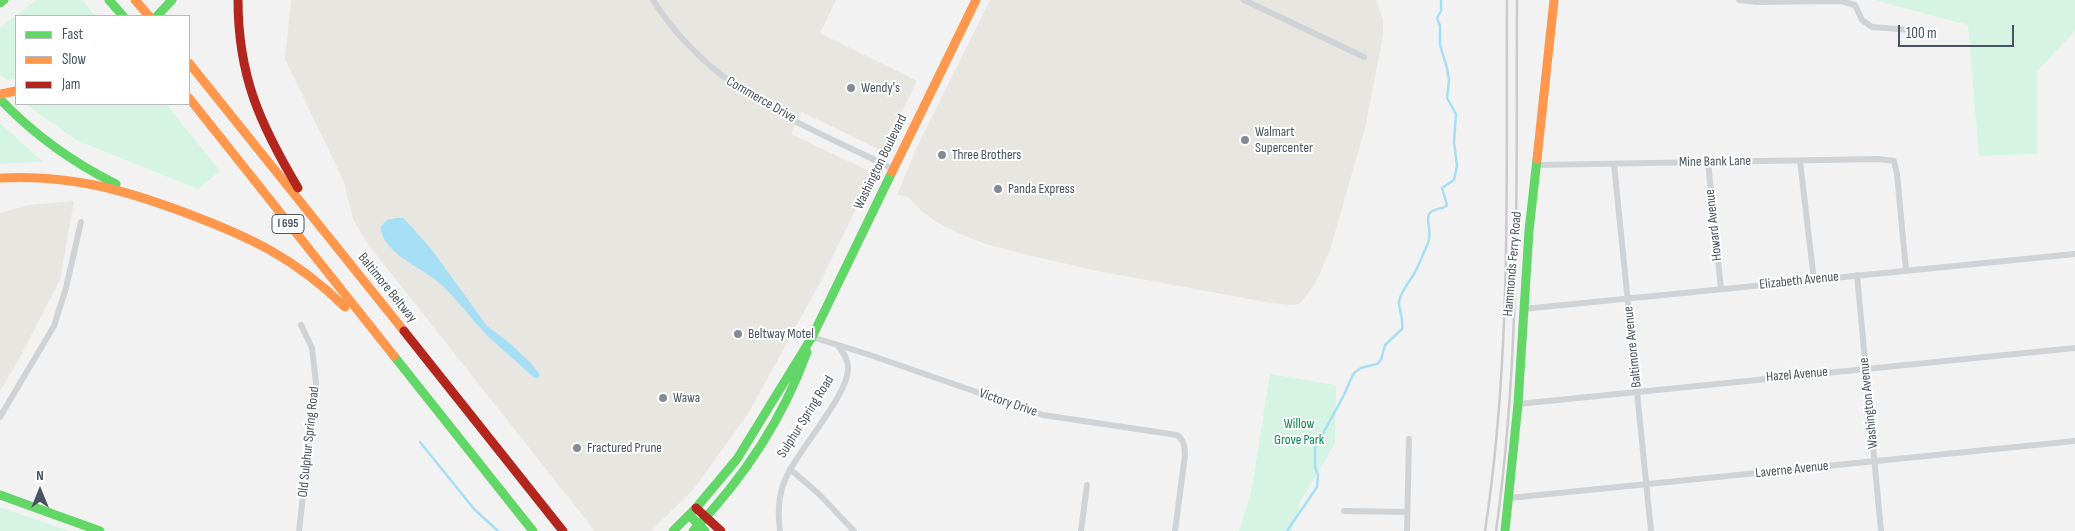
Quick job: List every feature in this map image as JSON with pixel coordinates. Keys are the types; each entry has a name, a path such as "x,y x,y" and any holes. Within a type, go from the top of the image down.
{"main road":[{"path":"110,0 122,15"},
{"path":"135,0 148,15"},
{"path":"238,0 240,53 251,98 274,150 325,233"},
{"name":"Washington Boulevard","path":"672,531 696,508 737,458 812,337 976,0"},
{"name":"Hammonds Ferry Road","path":"1506,531 1518,404 1523,309 1536,165 1554,0"},
{"path":"158,15 171,1"},
{"name":"Baltimore Beltway","path":"190,64 563,531"},
{"path":"0,94 15,91"},
{"name":"I 695","path":"190,99 533,531"},
{"path":"0,100 26,127 74,162 122,187 258,242 296,264 336,298 388,350"},
{"path":"0,178 48,178 95,184 214,223"},
{"name":"Washington Boulevard","path":"699,529 749,466 770,434 791,397 812,337"},
{"path":"0,495 100,531"},
{"path":"696,508 721,531"},
{"path":"689,515 699,529"}],"street":[{"name":"Commerce Drive","path":"653,0 667,22 700,58 738,89 766,106 893,170"},
{"path":"1244,0 1364,57"},
{"path":"1738,0 1757,2 1841,1 1854,5 1862,20 1872,27 1912,30"},
{"name":"Mine Bank Lane","path":"1536,165 1878,159 1894,161 1897,174 1906,270"},
{"path":"1800,161 1814,280"},
{"name":"Howard Avenue","path":"1708,162 1721,289"},
{"name":"Baltimore Avenue","path":"1614,164 1651,531"},
{"path":"0,417 3,404 54,326 66,288 81,222"},
{"name":"Elizabeth Avenue","path":"1523,309 2075,254"},
{"name":"Washington Avenue","path":"1857,275 1881,531"},
{"name":"Old Sulphur Spring Road","path":"299,531 316,383 312,348 301,325"},
{"path":"812,337 839,347"},
{"name":"Victory Drive","path":"839,347 866,354 1043,415 1165,432 1182,438 1184,455 1175,531"},
{"name":"Sulphur Spring Road","path":"780,531 780,501 783,486 790,469 843,388 848,368 846,356 839,347"},
{"name":"Hazel Avenue","path":"1518,404 1637,390 2075,348"},
{"path":"1407,531 1409,438"},
{"name":"Laverne Avenue","path":"1509,498 2075,441"},
{"path":"790,469 819,494 854,531"},
{"path":"1081,531 1087,485"},
{"path":"1344,511 1407,512"}],"shaded area":[{"path":"291,0 836,0 820,33 917,81 882,151 802,112 791,134 873,173 821,281 749,412 693,490 651,531 595,531 367,243 353,219 344,182 285,59"},
{"path":"990,0 1376,0 1383,20 1383,36 1365,128 1330,250 1317,280 1304,299 1299,304 1292,305 1271,303 1098,271 1032,256 986,244 960,234 935,221 908,197 897,195 916,149"},
{"path":"74,201 60,280 0,391 0,213 29,205"}],"green space":[{"path":"36,0 82,0 94,15 17,15"},
{"path":"1874,0 2075,0 2075,31 2037,71 2037,154 1979,156 1968,25"},
{"path":"15,16 15,78 7,80 0,75 0,28"},
{"path":"27,105 167,105 220,171 198,189 76,140"},
{"path":"0,123 43,162 0,164"},
{"name":"Willow Grove Park","path":"1270,374 1336,385 1335,443 1298,506 1300,507 1291,531 1239,531 1251,493"},
{"path":"0,507 69,531 0,531"}],"water":[{"path":"403,218 432,250 487,326 530,362 540,375 538,378 533,377 489,337 440,284 386,243 382,235 381,226 387,220"}],"waterway":[{"path":"1287,531 1317,487 1318,475 1315,467 1315,448 1354,373 1361,368 1377,364 1381,360 1385,345 1402,329 1399,302 1428,243 1430,237 1428,216 1430,212 1447,205 1442,188 1454,180 1457,166 1454,142 1456,114 1447,98 1449,80 1440,45 1440,26 1437,18 1441,11 1441,0"},
{"path":"420,442 474,509 498,531"}],"railway":[{"path":"1485,531 1494,465 1504,332 1507,199 1507,0"},
{"path":"1496,531 1510,399 1513,332 1517,199 1517,0"}],"traffic: fast":[{"path":"0,3 4,0"},
{"path":"109,0 122,15"},
{"path":"158,15 172,0"},
{"path":"0,99 54,147 116,184"},
{"path":"1505,531 1518,404 1529,231 1537,159"},
{"path":"673,531 696,508 737,459 812,337 892,172"},
{"path":"693,531 729,490 760,447 786,402 807,352"},
{"path":"394,356 533,531"},
{"path":"0,495 100,531"},
{"path":"689,515 705,531"}],"traffic: slow":[{"path":"135,0 148,15"},
{"path":"892,172 976,0"},
{"path":"1537,159 1554,0"},
{"path":"190,64 404,331"},
{"path":"0,94 15,91"},
{"path":"190,99 394,356"},
{"path":"0,178 49,178 94,185 117,190 186,213 251,240 290,262 345,307"}],"traffic: jam":[{"path":"238,0 242,52 254,98 262,120 298,188"},
{"path":"404,331 563,531"},
{"path":"696,508 721,531"}],"place":[{"name":"Wendy's","path":"851,88"},
{"name":"Walmart Supercenter","path":"1245,140"},
{"name":"Three Brothers","path":"942,155"},
{"name":"Panda Express","path":"998,189"},
{"name":"Beltway Motel","path":"738,334"},
{"name":"Wawa","path":"663,398"},
{"name":"Fractured Prune","path":"577,448"}]}
